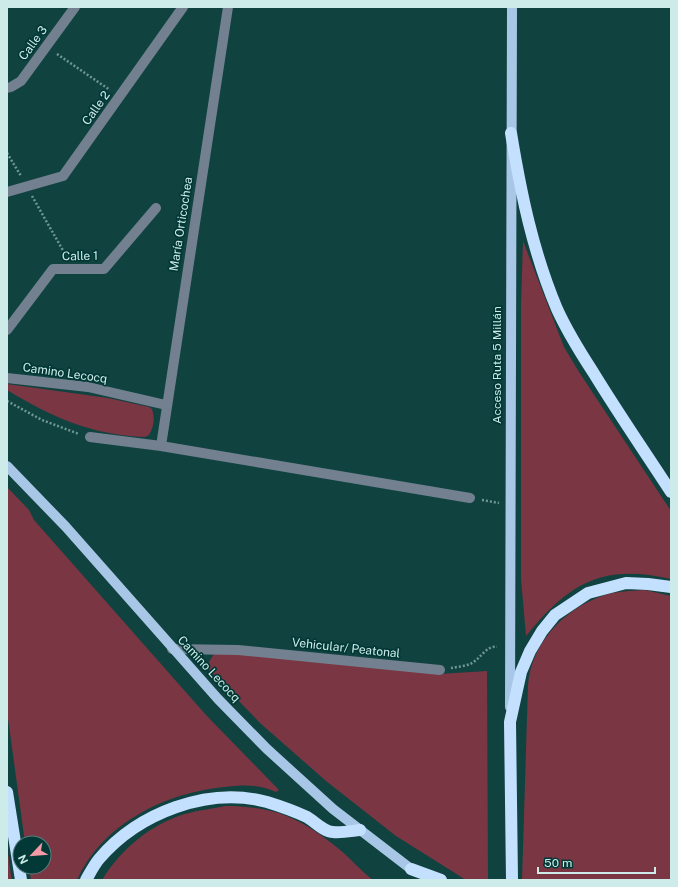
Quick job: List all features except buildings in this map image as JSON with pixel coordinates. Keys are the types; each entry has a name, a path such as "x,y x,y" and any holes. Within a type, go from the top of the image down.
{"highway":[{"path":"511,133 520,187 533,243 558,310 600,385 671,492"},
{"path":"512,877 510,722 522,672 530,651 555,615 588,593 609,586 626,584 648,584 671,587"},
{"path":"7,792 21,880"},
{"path":"86,880 98,859 141,824 170,810 200,800 229,797 250,798 290,809 308,818 331,833 360,830"},
{"path":"414,875 441,880"}],"main road":[{"name":"Acceso Ruta 5 Millán","path":"510,722 512,7"},
{"name":"Camino Lecocq","path":"7,466 66,527 172,649 267,749 333,809 414,875"}],"street":[{"name":"Calle 3","path":"7,88 12,87 21,80 75,7"},
{"name":"Calle 2","path":"7,192 63,176 183,7"},
{"name":"María Orticochea","path":"161,446 166,405 228,7"},
{"name":"Calle 1","path":"7,330 53,269 104,269 156,208"},
{"name":"Camino Lecocq","path":"7,378 88,387 166,405"},
{"path":"90,437 161,446 470,498"},
{"name":"Vehicular/ Peatonal","path":"172,649 238,650 440,670"}],"path":[{"path":"46,47 120,96"},
{"path":"7,153 65,254 53,269"},
{"path":"7,401 42,420 90,437"},
{"path":"470,498 510,505"},
{"path":"440,670 470,664 485,651 494,647 510,649"}],"shaded area":[{"path":"523,241 564,347 671,511 671,579 647,575 625,574 606,576 589,582 573,590 557,602 526,636 521,579 521,304"},
{"path":"7,384 108,398 149,407 152,409 154,419 152,429 149,435 145,437 125,436 89,428 56,416 24,400 7,390"},
{"path":"7,487 29,510 34,520 206,715 279,790 276,792 257,786 238,786 203,790 180,796 138,814 119,827 102,843 88,860 77,880 31,880 30,875 52,875 52,835 24,835 7,711"},
{"path":"645,590 671,596 671,880 522,880 528,685 530,670 535,656 552,630 563,619 588,602 607,594"},
{"path":"215,652 439,674 487,671 488,880 466,880 396,836 326,781 260,723 206,667"},
{"path":"225,806 258,808 273,811 299,822 325,838 373,880 102,880 109,869 127,849 160,824 172,818 195,811"},
{"path":"7,846 11,875 12,880 7,880"}]}
